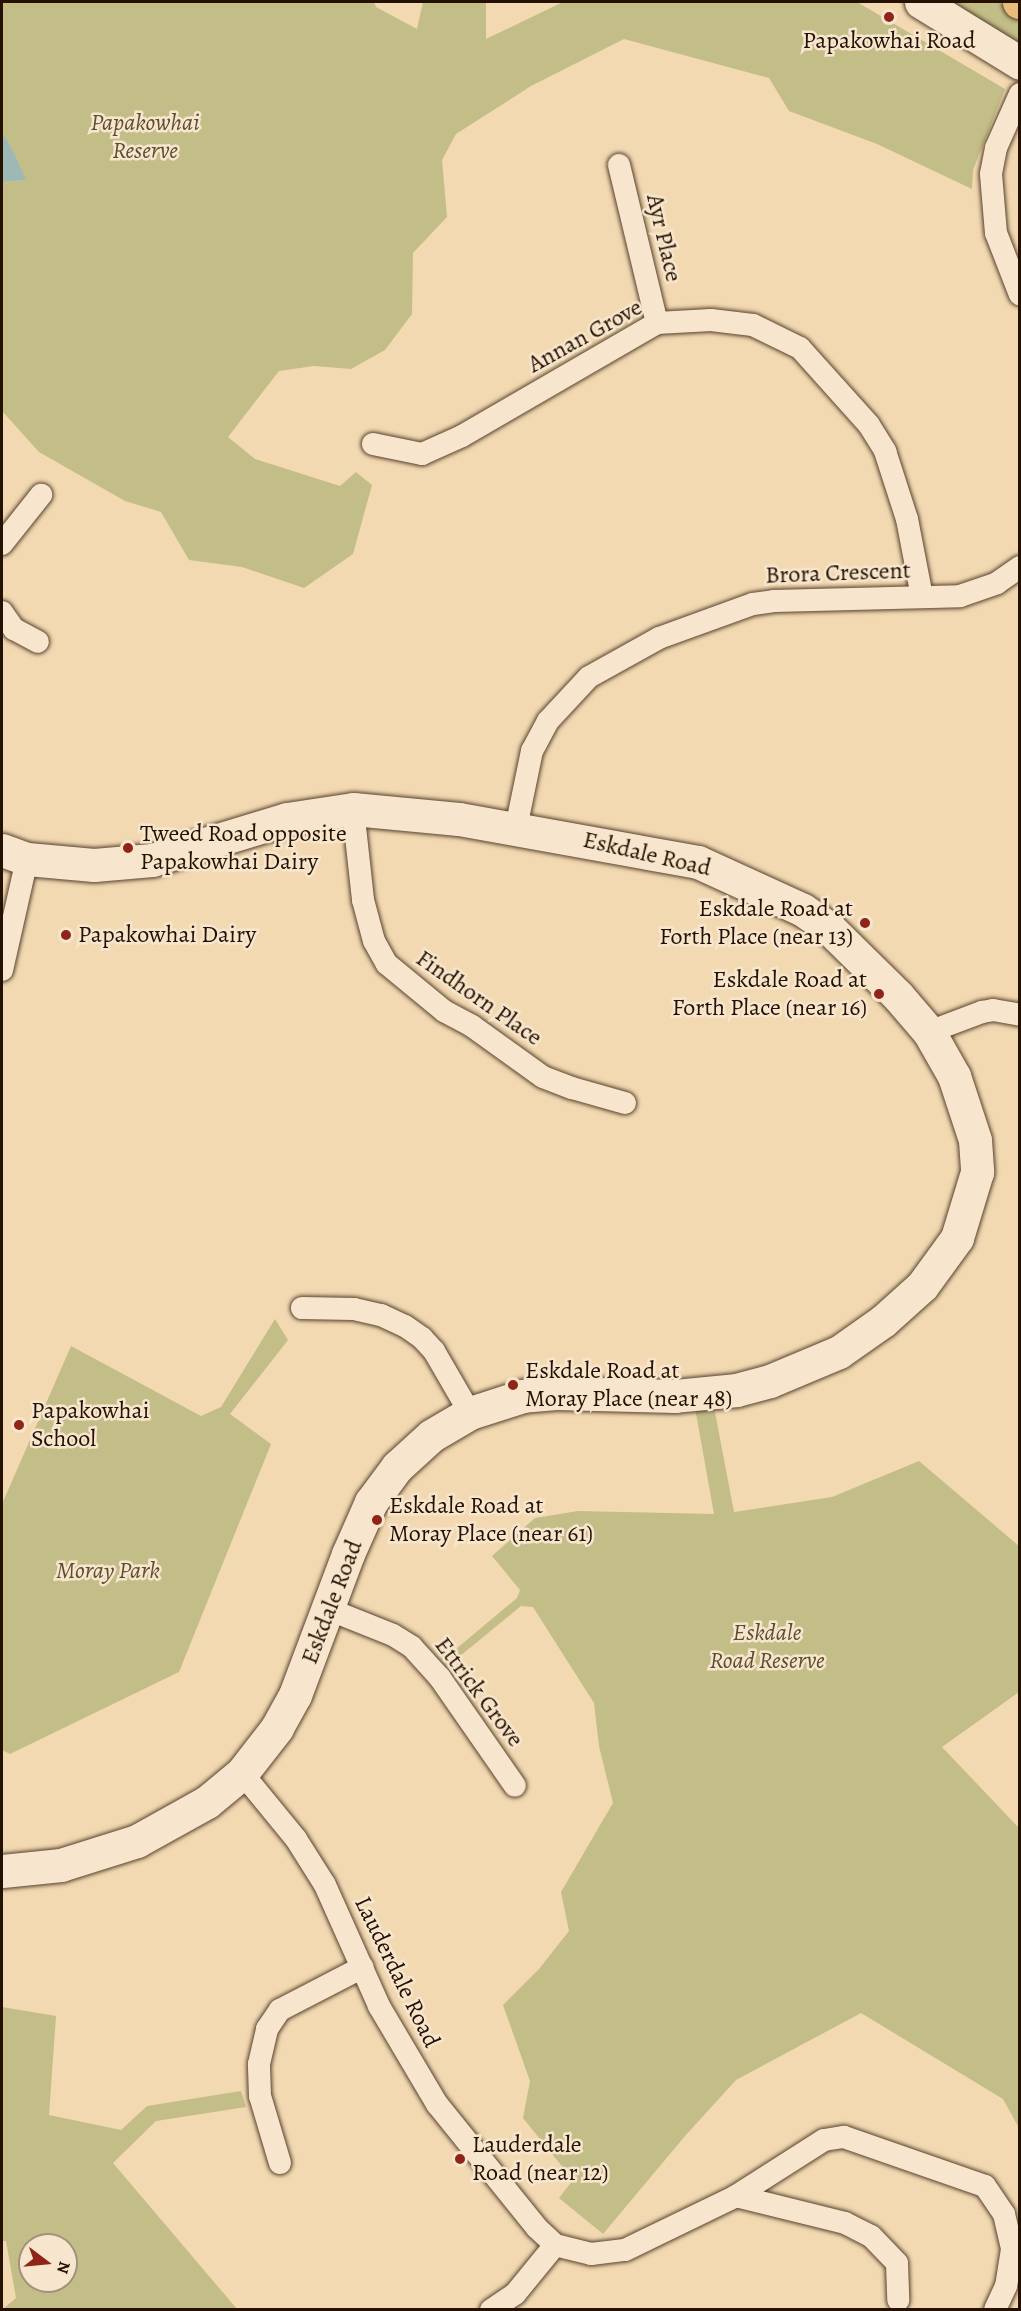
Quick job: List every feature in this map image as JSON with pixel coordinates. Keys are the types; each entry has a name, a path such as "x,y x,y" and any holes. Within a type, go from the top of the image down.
{"street":[{"path":"921,2 1020,63"},
{"path":"1020,94 996,148 991,174 996,233 1020,295"},
{"name":"Ayr Place","path":"619,165 657,323"},
{"name":"Annan Grove","path":"373,444 409,454 422,454 462,436 657,323 711,320 753,325 795,344 869,425 885,451 907,519 922,597"},
{"path":"2,544 41,495"},
{"name":"Brora Crescent","path":"516,828 532,751 563,702 589,677 668,634 753,604 774,601 922,597 969,593 997,583 1020,567"},
{"path":"2,612 14,629 38,642"},
{"name":"Eskdale Road","path":"2,1872 61,1866 137,1841 207,1802 242,1773 277,1728 296,1695 362,1522 381,1487 412,1451 470,1413 523,1396 556,1393 675,1396 736,1390 770,1381 839,1352 883,1322 922,1286 957,1238 976,1172 975,1140 967,1109 954,1076 929,1032 878,974 829,928 785,900 727,873 679,856 516,828 394,811 353,809 287,819 152,861 94,865 14,854"},
{"name":"Findhorn Place","path":"353,809 363,900 374,941 387,964 444,1011 471,1026 543,1077 625,1103"},
{"path":"2,970 14,854"},
{"path":"929,1032 982,1012 993,1010 1020,1015"},
{"path":"302,1308 354,1309 381,1315 405,1326 422,1338 434,1352 470,1413"},
{"name":"Ettrick Grove","path":"328,1609 393,1635 412,1647 440,1678 515,1786"},
{"name":"Lauderdale Road","path":"242,1773 296,1839 325,1885 379,2006 437,2104 537,2228 555,2245"},
{"path":"280,2163 260,2096 259,2064 267,2029 280,2010 363,1966"},
{"path":"491,2310 515,2294 555,2245 591,2254 625,2250 736,2196 824,2140 844,2137 985,2186 1004,2214 1012,2249 1006,2286 995,2310"},
{"path":"736,2196 845,2223 871,2236 897,2263 898,2300"}],"green space":[{"name":"Papakowhai Reserve","path":"2,2 374,2 376,7 417,29 423,2 486,2 486,39 563,2 857,2 1005,89 973,170 972,189 877,144 789,111 769,78 624,39 531,86 456,134 442,160 447,217 413,253 412,314 385,350 351,369 314,366 279,371 228,437 255,459 340,486 356,472 372,485 353,554 304,588 242,567 189,560 161,512 125,501 39,452 2,411 2,182 25,180 2,133"},
{"path":"945,2 998,2 1019,16 1019,49"},
{"name":"Moray Park","path":"275,1319 288,1340 230,1414 271,1444 179,1672 10,1754 2,1750 2,1504 71,1346 201,1416 221,1407"},
{"name":"Eskdale Road Reserve","path":"714,1407 734,1512 832,1497 919,1461 1019,1546 1019,1692 942,1747 1019,1828 1019,2128 1003,2099 861,2013 736,2080 685,2136 603,2234 559,2198 573,2180 523,2118 530,2081 503,2005 539,1969 569,1931 561,1892 613,1803 599,1746 594,1703 533,1607 521,1606 454,1661 450,1654 517,1598 520,1590 492,1556 535,1518 578,1511 714,1514 695,1408"},
{"path":"2,2007 56,2016 49,2115 121,2130 147,2106 241,2091 246,2107 156,2121 113,2163 237,2309 3,2309 16,2298 6,2241 2,2241"}],"water":[{"path":"2,133 11,147 26,180 2,182"}],"place":[{"name":"Papakowhai Road","path":"889,17"},
{"name":"Tweed Road opposite Papakowhai Dairy","path":"128,848"},
{"name":"Eskdale Road at Forth Place (near 13)","path":"865,923"},
{"name":"Papakowhai Dairy","path":"66,935"},
{"name":"Eskdale Road at Forth Place (near 16)","path":"879,994"},
{"name":"Eskdale Road at Moray Place (near 48)","path":"513,1385"},
{"name":"Papakowhai School","path":"19,1425"},
{"name":"Eskdale Road at Moray Place (near 61)","path":"377,1520"},
{"name":"Lauderdale Road (near 12)","path":"460,2159"}]}
